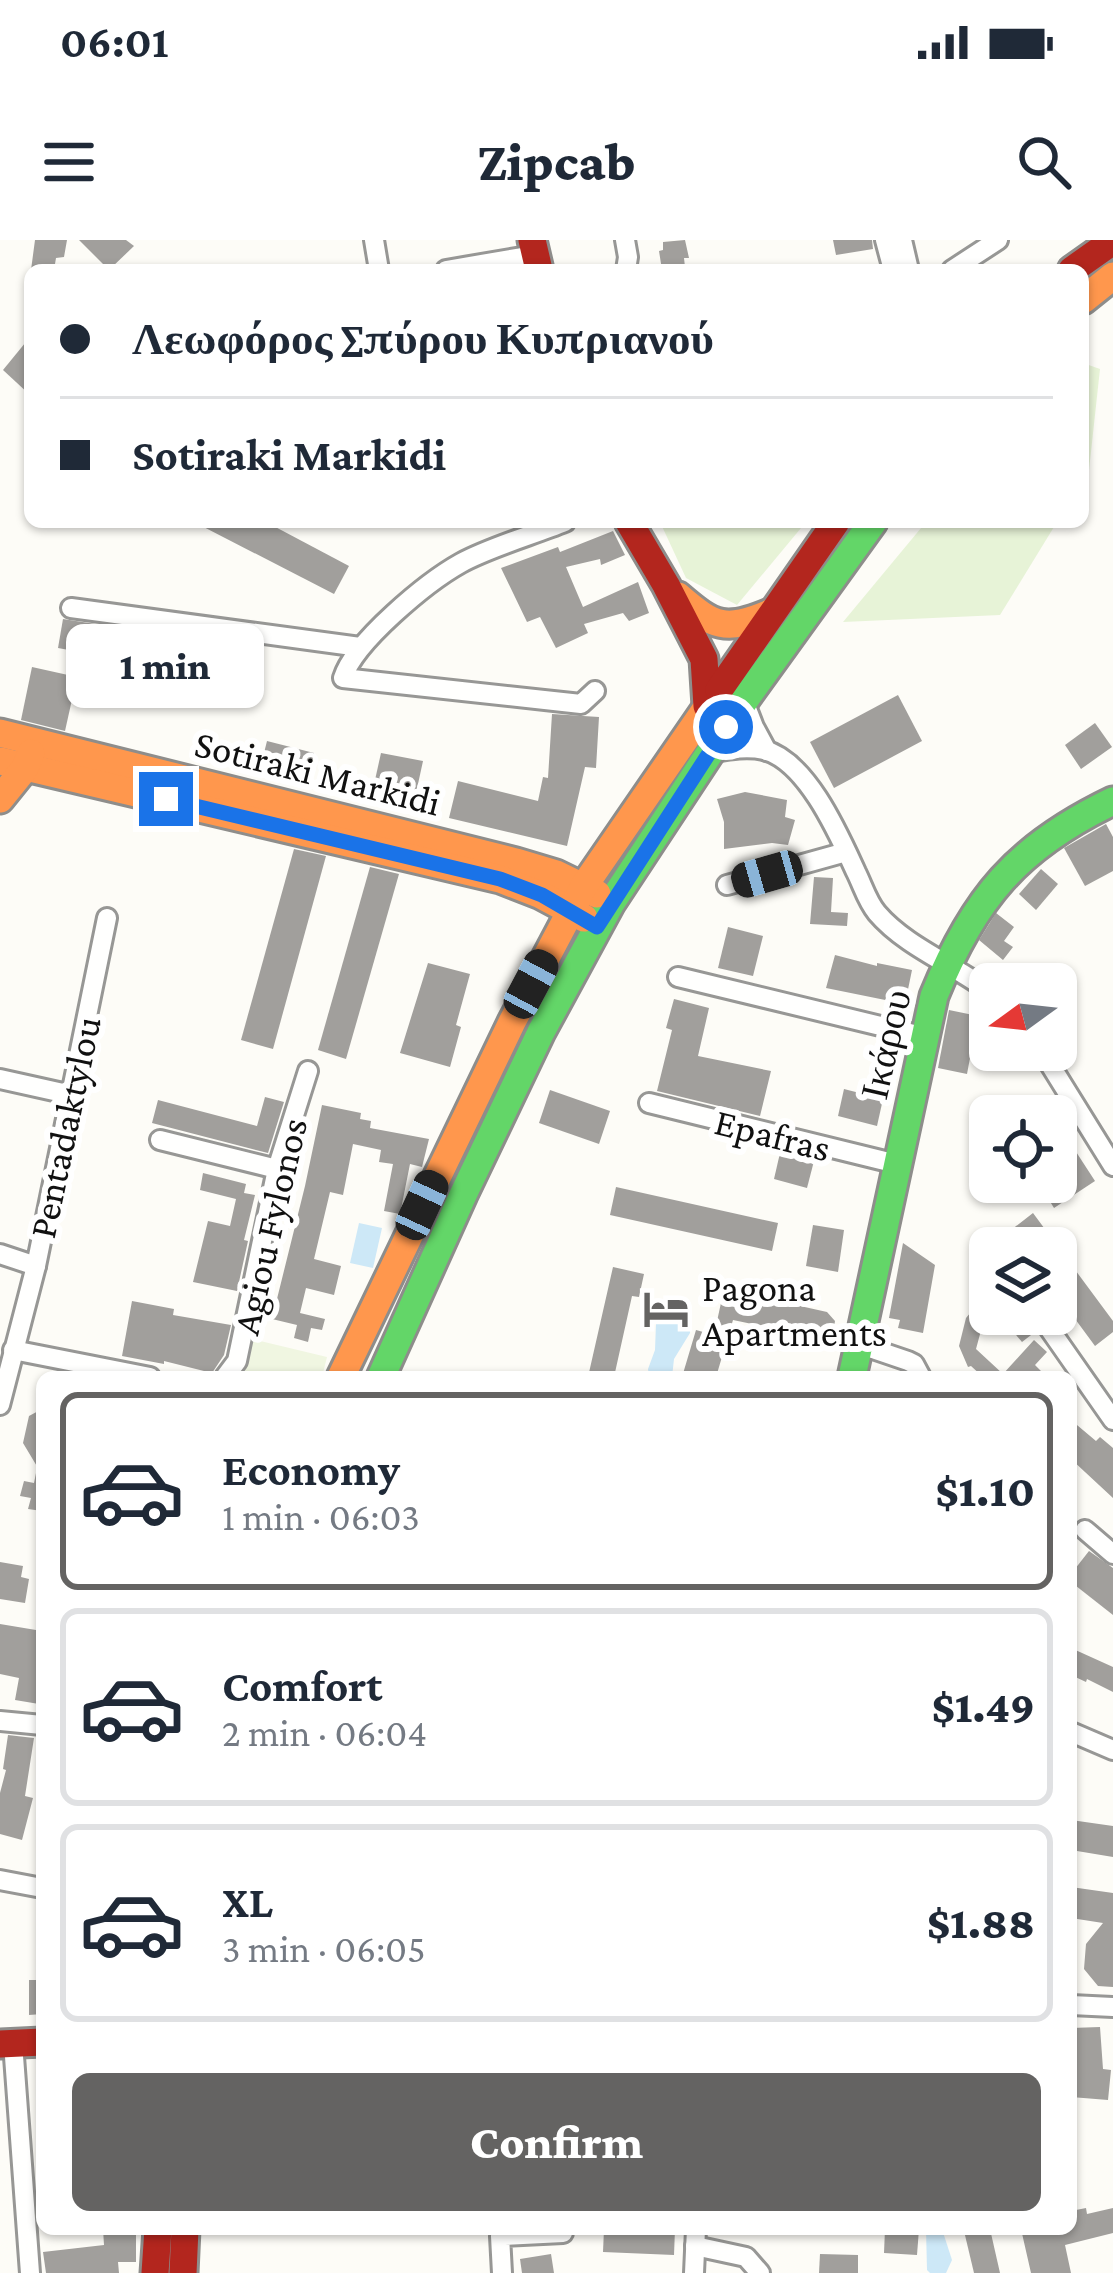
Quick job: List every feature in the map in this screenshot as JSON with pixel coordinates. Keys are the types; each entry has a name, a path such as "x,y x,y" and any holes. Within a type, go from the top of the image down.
{"main road":[{"path":"1080,264 1113,241"},
{"path":"1089,295 1113,276"},
{"path":"633,528 704,659 707,706"},
{"path":"344,1371 463,1120 578,898 832,528"},
{"path":"383,1371 541,1032 604,915 744,701 869,528"},
{"path":"666,585 713,624 743,626 771,613"},
{"path":"0,799 11,749"},
{"name":"Sotiraki Markidi","path":"11,749 147,794 578,898 604,915"},
{"path":"1062,826 1113,781"},
{"name":"Ικάρου","path":"853,1371 934,996 946,962 969,919 999,881 1062,826 1113,801"},
{"path":"155,2273 158,2235"},
{"path":"183,2273 185,2235"}],"street":[{"path":"961,264 998,240"},
{"path":"482,264 535,255"},
{"path":"550,528 461,563 360,646 343,679 581,704 596,691"},
{"path":"71,608 360,646"},
{"path":"744,701 767,751"},
{"path":"708,754 742,748 767,751 786,761 810,787 878,915 969,978"},
{"path":"727,885 846,851"},
{"name":"Pentadaktylou","path":"0,1405 36,1266 106,918"},
{"path":"678,977 926,1036"},
{"name":"Agiou Fylonos","path":"230,1371 237,1361 277,1169 308,1071"},
{"path":"1054,1071 1113,1166"},
{"path":"0,1079 72,1095"},
{"name":"Epafras","path":"649,1102 897,1165"},
{"path":"160,1140 277,1169"},
{"path":"0,1254 36,1266"},
{"path":"1054,1335 1113,1420"},
{"path":"859,1344 908,1360 918,1371"},
{"path":"13,1350 120,1371"},
{"path":"1084,1530 1113,1554"},
{"path":"0,1721 36,1724"},
{"path":"1077,1735 1113,1750"},
{"path":"0,1880 36,1887"},
{"path":"1077,2005 1113,2007"},
{"path":"7,2044 30,2273"},
{"path":"502,2273 500,2236 521,2235"},
{"path":"694,2273 696,2238 746,2257 760,2273"}],"green space":[{"path":"1089,365 1100,369 1089,470"},
{"path":"663,528 801,528 737,605 686,578"},
{"path":"921,528 1053,528 1000,615 843,622"},
{"path":"252,1339 327,1357 324,1371 244,1371"}],"water":[{"path":"359,1223 382,1228 373,1268 350,1263"},
{"path":"679,1317 690,1325 673,1371 648,1371 656,1323"},
{"path":"926,2235 944,2235 952,2260 946,2273 927,2270"}],"building":[{"path":"35,240 67,240 64,257 56,258 55,264 32,264"},
{"path":"79,240 126,240 134,246 115,264 103,264"},
{"path":"685,240 689,258 684,258 685,264 661,264 663,242"},
{"path":"833,240 872,240 873,249 836,255"},
{"path":"24,344 24,389 3,370"},
{"path":"206,528 277,528 349,566 334,594"},
{"path":"613,531 625,555 601,565 600,559 566,567 583,607 638,582 649,613 629,621 623,613 584,624 588,633 556,648 540,617 527,622 501,568"},
{"path":"63,619 134,630 128,661 58,648"},
{"path":"32,667 77,677 65,731 21,720"},
{"path":"898,695 922,741 834,788 810,742"},
{"path":"552,714 599,717 596,768 585,767 567,846 449,818 458,781 538,801 543,777 548,778"},
{"path":"1095,723 1112,747 1081,769 1065,745"},
{"path":"267,741 314,753 308,782 260,769"},
{"path":"381,753 423,761 413,807 371,798"},
{"path":"745,792 787,800 785,817 795,820 788,845 724,849 724,822 717,799"},
{"path":"1106,824 1113,837 1113,871 1085,886 1064,848"},
{"path":"294,849 326,856 273,1049 241,1040"},
{"path":"370,867 399,874 346,1059 318,1050"},
{"path":"1041,869 1058,884 1036,910 1019,894"},
{"path":"814,877 833,878 831,912 848,913 847,926 810,924"},
{"path":"996,913 1014,927 1004,941 1013,947 1003,960 979,940"},
{"path":"728,927 763,936 753,976 718,968"},
{"path":"835,955 912,970 905,1004 826,988"},
{"path":"428,963 470,974 450,1067 400,1053"},
{"path":"674,999 709,1008 698,1056 771,1071 760,1116 657,1091 672,1030 666,1028"},
{"path":"949,1010 969,1014 967,1074 938,1068"},
{"path":"844,1089 883,1099 877,1126 838,1116"},
{"path":"550,1090 610,1111 599,1144 539,1123"},
{"path":"265,1097 284,1102 268,1153 152,1123 158,1100 257,1126"},
{"path":"322,1105 361,1113 360,1119 371,1121 370,1128 429,1139 422,1167 410,1164 400,1214 384,1211 393,1164 379,1162 381,1150 353,1144 343,1195 330,1192 314,1259 341,1266 334,1295 306,1288 300,1313 325,1319 322,1330 311,1328 308,1342 294,1338 297,1325 272,1319"},
{"path":"780,1153 814,1161 807,1188 774,1179"},
{"path":"1077,1153 1095,1181 1077,1193"},
{"path":"203,1173 246,1184 244,1193 255,1195 237,1291 193,1282 208,1221 230,1226 236,1199 200,1190"},
{"path":"616,1187 778,1223 772,1251 610,1215"},
{"path":"1033,1213 1043,1227 1015,1227"},
{"path":"813,1225 844,1230 838,1272 806,1266"},
{"path":"903,1243 935,1265 923,1333 898,1328 900,1320 889,1318"},
{"path":"613,1267 644,1274 639,1297 632,1296 615,1371 589,1371"},
{"path":"1077,1272 1113,1321 1113,1332 1095,1346 1077,1322"},
{"path":"724,1289 827,1312 835,1321 832,1341 733,1320 718,1371 684,1371 696,1330 714,1335"},
{"path":"132,1301 174,1309 173,1315 231,1325 224,1355 213,1371 122,1356"},
{"path":"969,1314 969,1335 980,1335 976,1349 1000,1371 968,1367 959,1346"},
{"path":"1034,1340 1047,1352 1035,1365 1041,1371 1006,1371"},
{"path":"36,1412 36,1465 23,1443 29,1416"},
{"path":"1077,1425 1113,1448 1113,1498 1077,1465"},
{"path":"36,1473 36,1510 28,1509 31,1498 20,1496 24,1481 34,1483"},
{"path":"1089,1551 1113,1568 1113,1615 1077,1587 1077,1566"},
{"path":"0,1562 23,1566 21,1577 29,1579 25,1603 0,1599"},
{"path":"0,1624 36,1630 36,1704 15,1700 19,1678 0,1674"},
{"path":"1077,1651 1113,1667 1113,1692 1077,1678"},
{"path":"8,1735 34,1738 25,1796 33,1798 22,1840 0,1834"},
{"path":"1077,1821 1113,1826 1113,1857 1077,1851"},
{"path":"1077,1888 1113,1893 1113,1987 1098,1986 1084,1969 1086,1944 1103,1923 1077,1919"},
{"path":"29,1980 36,1980 36,2014 29,2015"},
{"path":"1100,2027 1103,2069 1111,2070 1108,2100 1077,2097 1077,2028"},
{"path":"1086,2208 1087,2214 1113,2208 1113,2233 1065,2245 1071,2273 1031,2273 1022,2235 1077,2235 1077,2210"},
{"path":"103,2235 136,2235 136,2262 118,2262 119,2273 46,2273 43,2252 104,2245"},
{"path":"604,2235 675,2235 674,2255 603,2252"},
{"path":"885,2235 919,2235 917,2255 884,2253"},
{"path":"965,2235 991,2235 1000,2273 974,2273"},
{"path":"551,2254 554,2273 522,2273 520,2259"},
{"path":"820,2254 858,2255 858,2273 819,2273"}],"traffic: fast":[{"path":"384,1371 541,1032 611,903 744,701 869,528"},
{"path":"853,1371 934,996 949,961 1002,879 1050,837 1113,801"}],"traffic: slow":[{"path":"1089,295 1113,276"},
{"path":"678,596 721,623 742,623 770,613"},
{"path":"344,1371 512,1022 584,886 719,690"},
{"path":"0,733 516,862 597,894"},
{"path":"0,799 31,753"},
{"path":"0,761 500,879 584,918"}],"traffic: jam":[{"path":"532,240 538,264"},
{"path":"1080,264 1113,241"},
{"path":"633,528 704,659 707,706"},
{"path":"719,690 832,528"},
{"path":"0,2044 36,2042"},
{"path":"155,2273 158,2235"},
{"path":"183,2273 185,2235"}],"place":[{"name":"Pagona Apartments","path":"666,1309"}],"route":[{"path":"166,799 500,879 542,895 597,927 726,727"}]}
